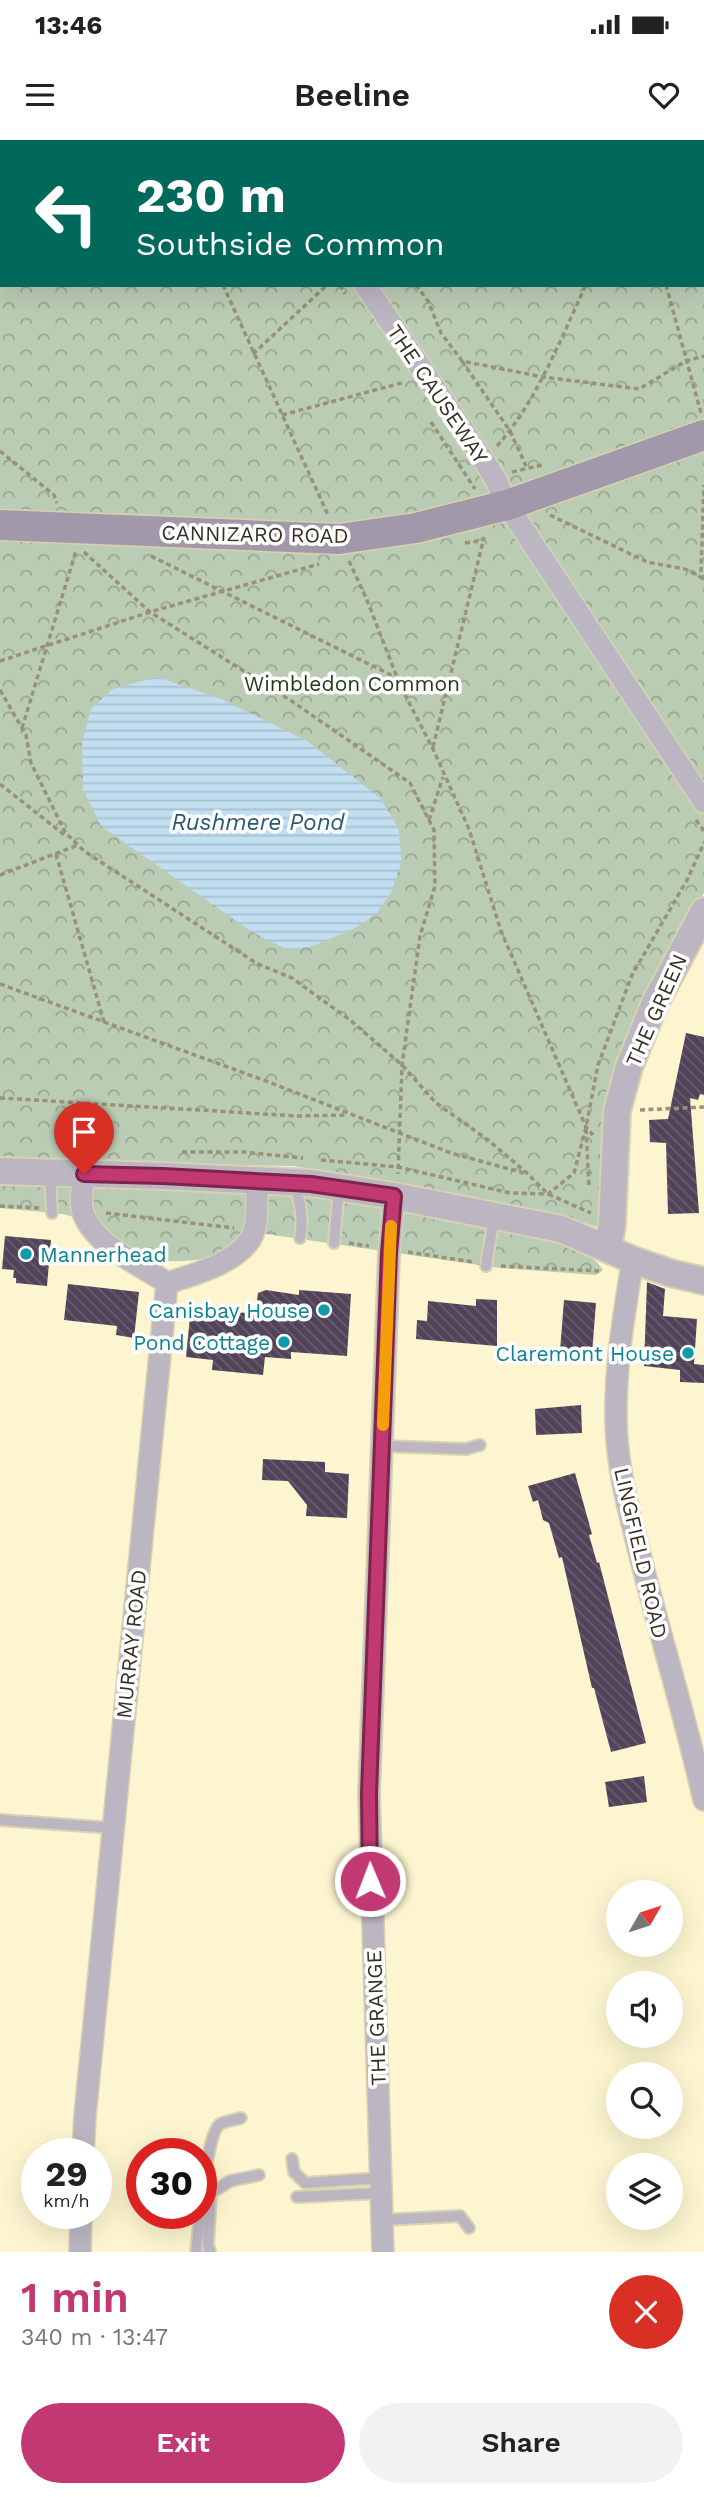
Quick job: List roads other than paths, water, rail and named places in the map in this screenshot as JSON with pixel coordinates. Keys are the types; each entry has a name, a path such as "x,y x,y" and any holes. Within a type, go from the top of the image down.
{"main road":[{"name":"CANNIZARO ROAD","path":"0,526 416,528 499,496 704,435"}],"street":[{"name":"THE CAUSEWAY","path":"366,287 484,461 499,496 704,802"},
{"name":"THE GREEN","path":"608,1249 612,1225 617,1111 629,1067 655,1003 704,911"},
{"path":"0,1171 294,1183 394,1196 561,1229 670,1273 704,1281"},
{"path":"84,1174 81,1210 92,1230 112,1247 167,1283 205,1272 251,1239 255,1230 257,1181"},
{"name":"THE GRANGE","path":"383,2252 369,1793 389,1253 394,1196"},
{"name":"LINGFIELD ROAD","path":"632,1259 616,1396 617,1447 624,1488 704,1800"},
{"name":"MURRAY ROAD","path":"84,2138 167,1283"},
{"path":"80,2252 81,2229"}],"lane":[{"path":"50,1173 52,1213"},
{"path":"294,1183 302,1209 300,1238"},
{"path":"334,1243 339,1188"},
{"path":"486,1266 494,1216"},
{"path":"383,1446 466,1449 480,1445"},
{"path":"0,1820 113,1828"},
{"path":"212,2138 213,2132 221,2123 241,2118"},
{"path":"292,2159 294,2172 305,2183 382,2186"},
{"path":"210,2252 208,2244 211,2193 230,2181 258,2175"},
{"path":"297,2197 382,2186"},
{"path":"382,2220 460,2216 469,2228"},
{"path":"196,2252 198,2229"}],"water":[{"name":"Rushmere Pond","path":"157,677 221,699 307,741 380,798 398,827 402,861 391,892 377,913 357,927 313,946 288,950 252,932 101,826 83,789 82,744 91,709 113,689"}],"place":[{"name":"Mannerhead","path":"26,1254"},
{"name":"Canisbay House","path":"324,1310"},
{"name":"Pond Cottage","path":"284,1342"},
{"name":"Claremont House","path":"688,1353"}],"park label":[{"name":"Wimbledon Common","path":"352,683"}]}
